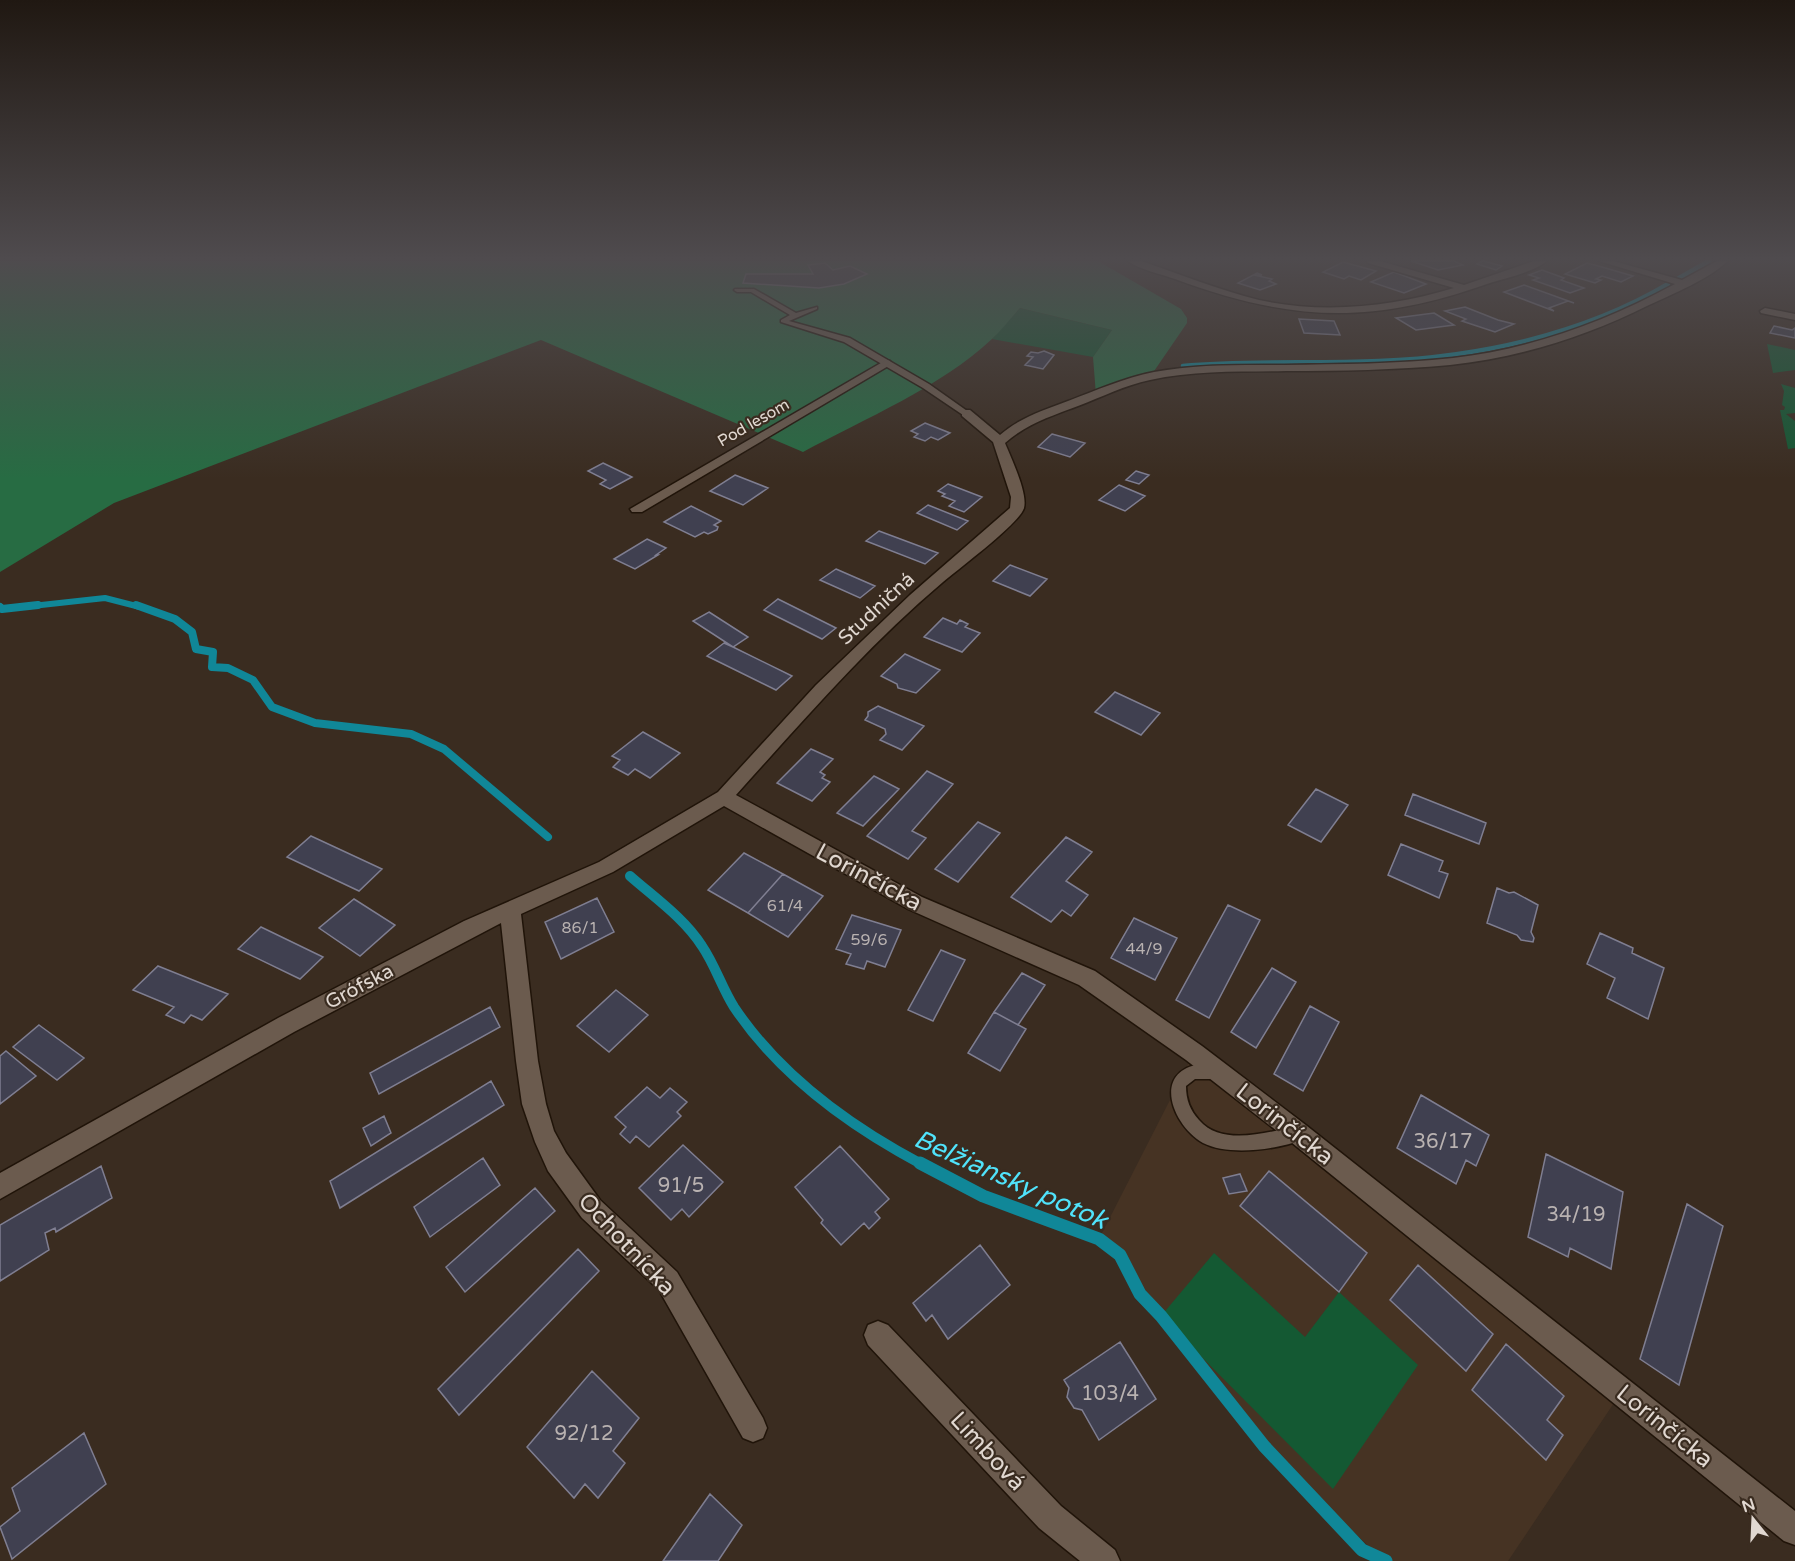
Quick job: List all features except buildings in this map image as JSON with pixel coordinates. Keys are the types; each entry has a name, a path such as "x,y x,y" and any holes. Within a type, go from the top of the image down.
{"street":[{"path":"999,442 1012,429 1037,417 1116,387 1150,377 1200,369 1421,365 1497,355 1557,340 1572,334"},
{"name":"Pod lesom","path":"637,509 886,363"},
{"name":"Studničná","path":"724,797 822,689 915,598 997,530 1017,509 1018,497 999,442 992,433 966,413"},
{"name":"Grófska","path":"0,1187 286,1025 510,909 606,867 724,797"},
{"name":"Lorinčícka","path":"724,797 915,903 1087,978 1194,1053 1299,1134 1795,1530"},
{"name":"Ochotnícka","path":"510,909 527,1061 534,1104 543,1134 557,1162 591,1209 668,1281 753,1428"},
{"name":"Limbová","path":"878,1335 1050,1517 1104,1561"}],"lane":[{"path":"826,334 847,340 966,413"},
{"path":"1222,1075 1205,1070 1198,1071 1187,1074 1179,1083 1180,1102 1186,1116 1197,1130 1209,1139 1227,1143 1246,1143 1299,1134"}],"shaded area":[{"path":"1194,1053 1622,1391 1508,1561 1384,1561 1264,1446 1099,1239"}],"green space":[{"path":"0,334 997,334 972,356 926,387 803,452 541,340 114,503 0,572"},
{"path":"997,334 1109,334 1093,357 992,339"},
{"path":"1109,334 1180,334 1150,377 1096,395 1093,357"},
{"path":"1767,344 1795,350 1795,370 1773,373"},
{"path":"1781,384 1795,388 1795,413 1786,414 1795,421 1795,448 1788,449 1780,410 1784,410 1785,407 1782,405 1784,391"},
{"path":"1214,1253 1305,1337 1339,1292 1418,1365 1333,1489 1161,1316"}],"waterway":[{"path":"1183,366 1416,359 1491,348 1551,334"},
{"name":"Belžiansky potok","path":"23,607 105,598 140,607"},
{"name":"Belžiansky potok","path":"0,607 2,609 38,605"},
{"name":"Belžiansky potok","path":"136,605 175,619 192,632 196,649 213,652 212,667 228,668 253,680 272,707 315,723 411,734 444,749 548,837"},
{"name":"Belžiansky potok","path":"630,876 687,926 711,961 734,1007 752,1032 795,1077 844,1117 923,1165"},
{"name":"Belžiansky potok","path":"920,1163 983,1196 1099,1239 1120,1255 1140,1294 1161,1316 1264,1446 1362,1550 1386,1561"}]}
